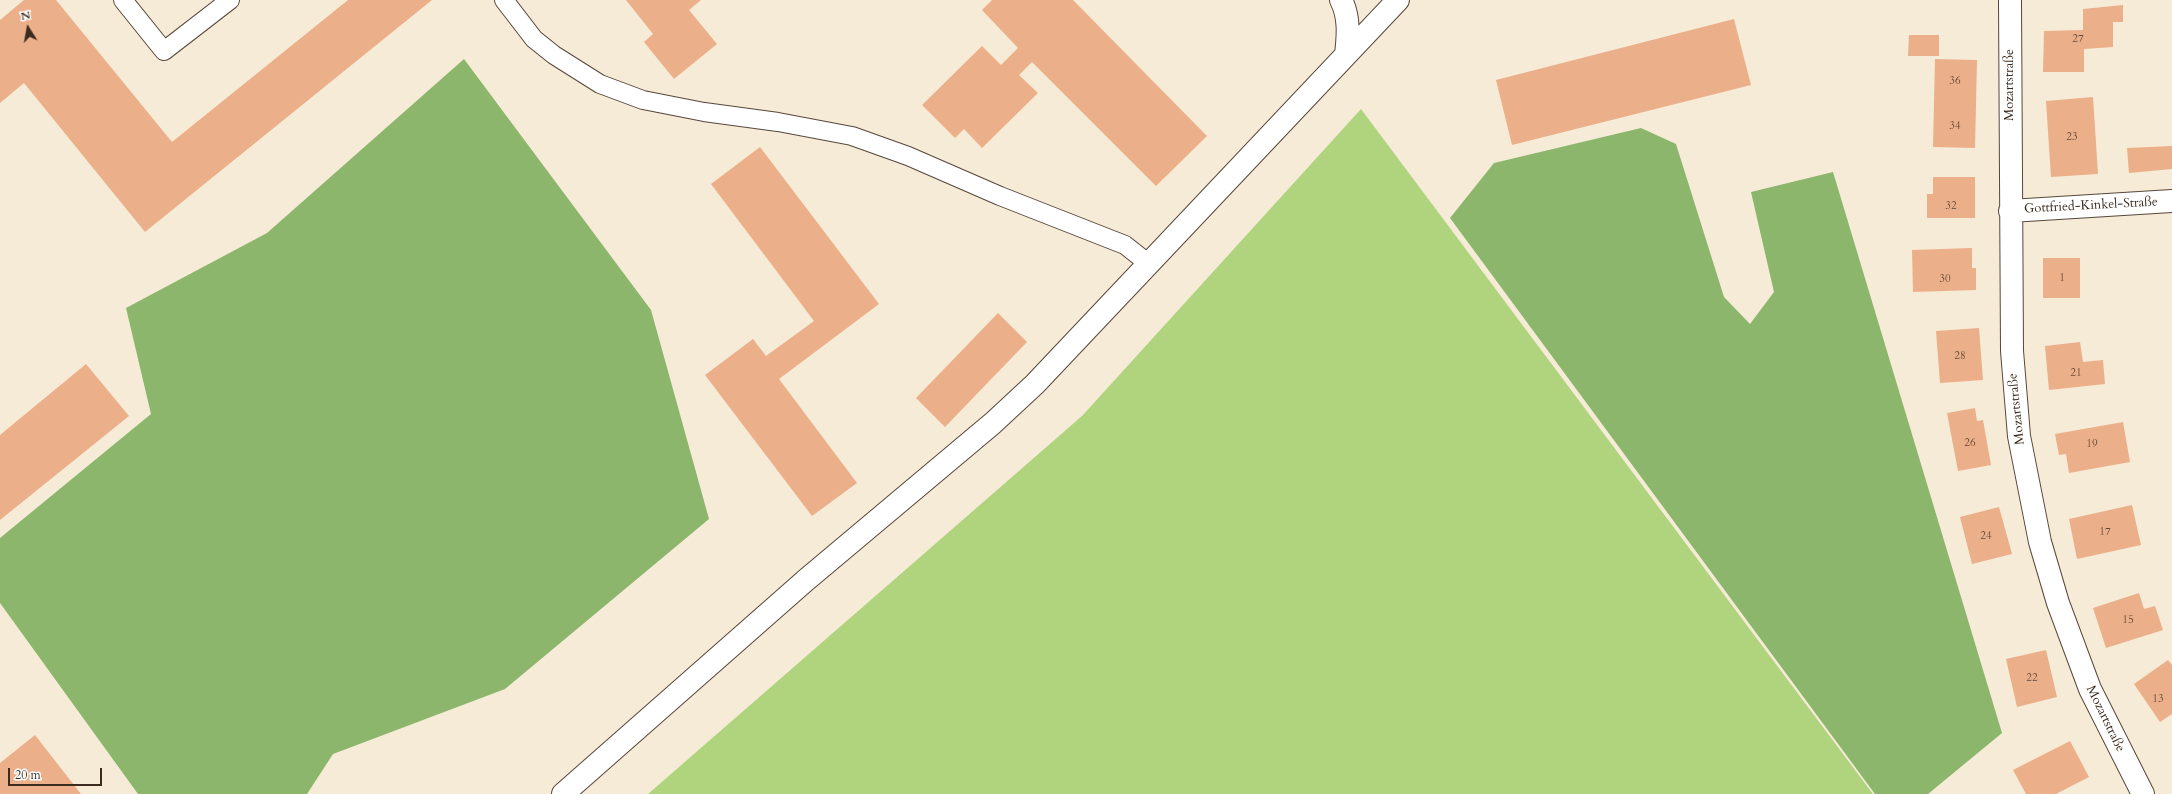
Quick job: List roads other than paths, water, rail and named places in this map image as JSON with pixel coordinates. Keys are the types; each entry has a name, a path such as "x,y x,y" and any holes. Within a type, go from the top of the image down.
{"street":[{"path":"1341,0 1344,6 1348,34 1346,55"},
{"path":"563,794 806,580 993,424 1041,378 1398,0"},
{"name":"Mozartstraße","path":"2010,1 2010,211 2013,386 2019,436 2040,542 2058,603 2090,689 2143,794"},
{"name":"Gottfried-Kinkel-Straße","path":"2010,211 2172,201"}],"lane":[{"path":"123,0 164,51 230,0"},
{"path":"504,0 534,39 554,55 600,84 643,100 704,112 778,122 852,136 908,156 1000,196 1125,245 1149,264"}]}
